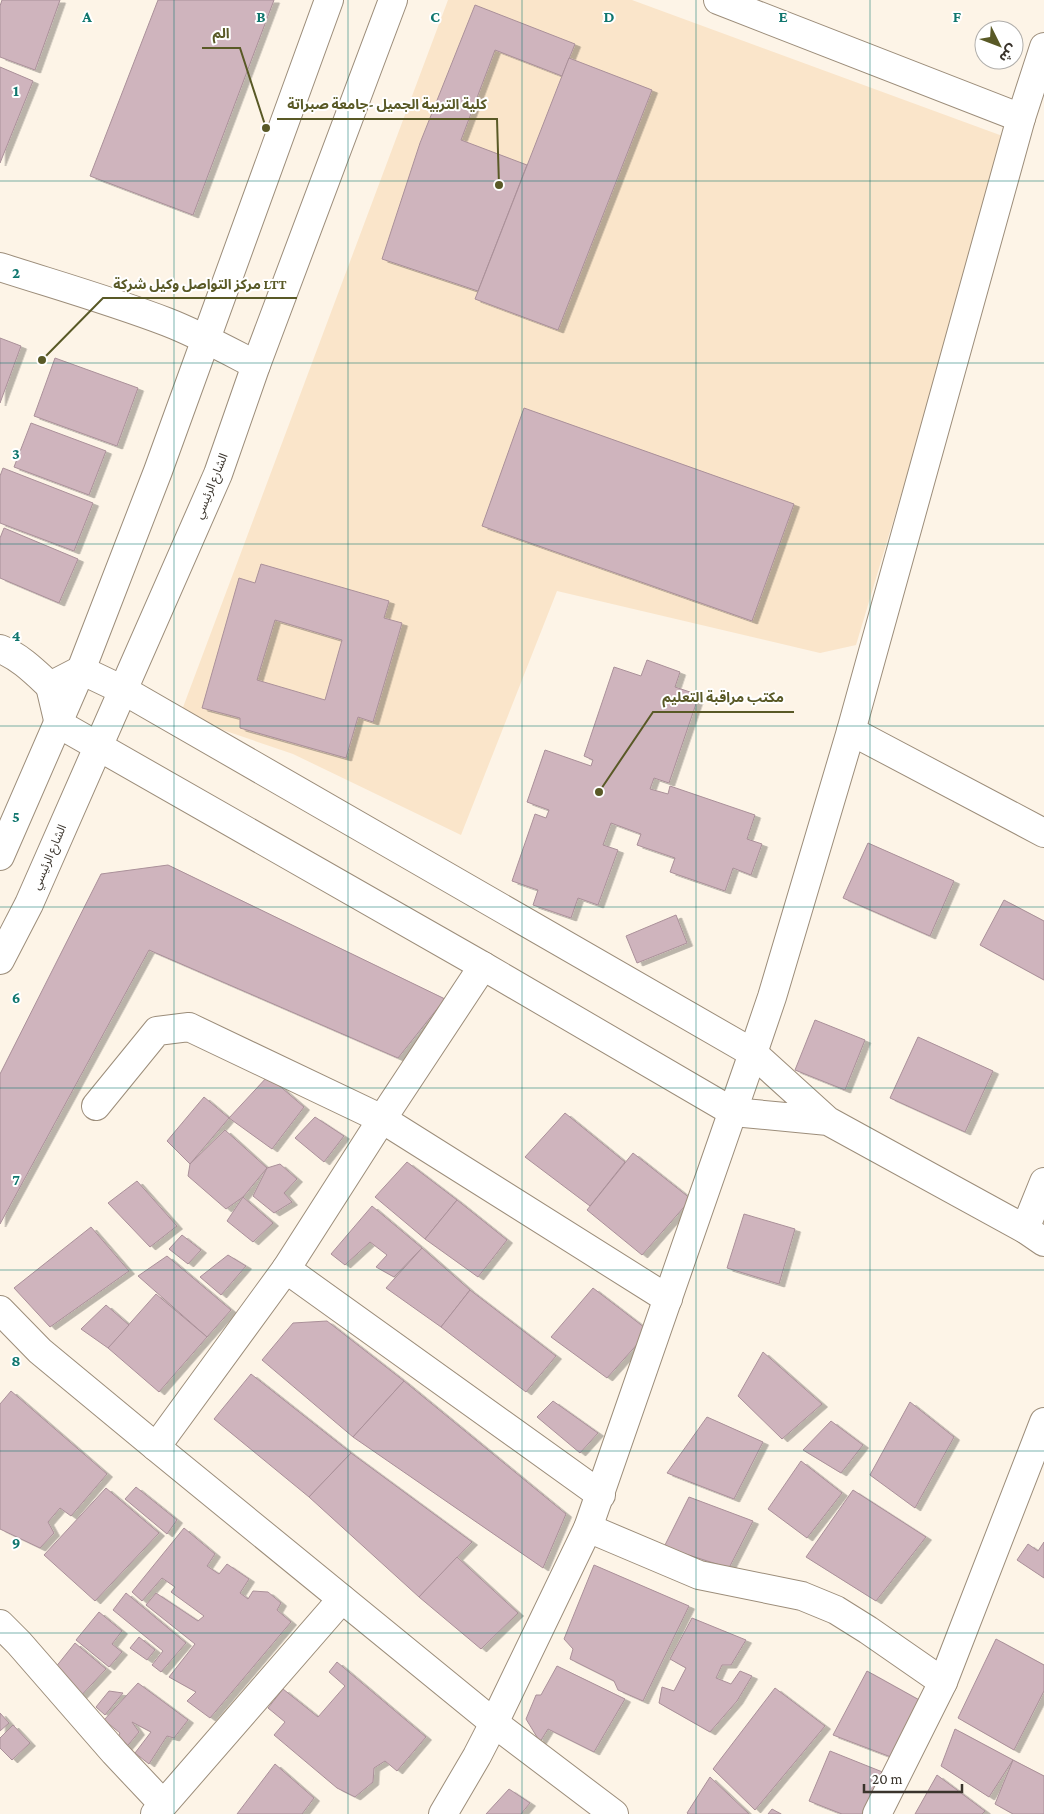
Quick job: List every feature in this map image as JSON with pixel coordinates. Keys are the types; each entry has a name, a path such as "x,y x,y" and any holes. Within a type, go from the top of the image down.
{"street":[{"path":"0,856 81,670 206,339 329,0"},
{"name":"الشارع الرئيسي","path":"0,960 29,904 96,747 218,474 256,365 393,0"},
{"path":"718,0 1021,118"},
{"path":"443,1814 494,1723 588,1528 733,1112 772,997 851,731 1021,118 1044,47"},
{"path":"0,267 150,316 206,339 256,365"},
{"path":"0,649 9,652 50,686 59,724 86,738 96,747 484,966 733,1112 828,1121"},
{"path":"50,686 81,670"},
{"path":"81,670 123,690 753,1053 828,1121 1034,1236 1044,1182"},
{"path":"851,731 1044,833"},
{"path":"156,1447 286,1269 382,1119 484,966"},
{"path":"96,1106 158,1031 189,1027 382,1119 668,1299"},
{"path":"286,1269 601,1494"},
{"path":"0,1310 40,1351 156,1447 494,1723 614,1814"},
{"path":"876,1814 943,1682 1044,1422"},
{"path":"588,1528 699,1575 802,1596 836,1610 943,1682"},
{"path":"0,1624 19,1643 114,1752 159,1809 342,1599"}],"shaded area":[{"path":"448,0 632,0 1008,138 856,645 820,653 557,591 461,835 293,754 217,728 182,710"}],"building":[{"path":"2,0 60,0 35,70 0,57 0,6"},
{"path":"158,0 274,0 193,215 90,176"},
{"path":"475,5 575,44 562,76 495,50 461,140 527,165 478,291 382,259 420,143"},
{"path":"569,58 652,90 558,330 475,299"},
{"path":"0,67 33,81 0,163"},
{"path":"0,338 21,346 0,403"},
{"path":"55,358 138,388 117,446 34,416"},
{"path":"524,408 794,504 752,621 482,526"},
{"path":"31,423 106,451 89,495 14,467"},
{"path":"3,468 93,503 74,551 0,523 0,476"},
{"path":"4,528 78,559 59,603 0,578 0,538"},
{"path":"261,564 389,601 384,618 402,623 373,722 358,717 346,758 240,728 240,718 202,708 239,578 255,583","holes":["275,620 342,640 325,700 257,680"]},
{"path":"647,660 680,672 675,687 699,695 669,783 654,778 650,789 668,794 670,786 755,815 747,839 762,844 751,875 733,868 725,891 670,872 675,858 637,845 641,834 611,823 603,845 618,850 598,905 578,898 571,918 533,905 538,890 512,881 535,814 546,818 549,810 527,802 545,750 591,766 593,760 584,756 614,667 641,676"},
{"path":"868,843 954,881 930,936 843,898"},
{"path":"168,865 445,999 398,1058 149,950 0,1224 0,1074 101,874"},
{"path":"1004,900 1044,921 1044,980 980,945"},
{"path":"676,915 687,943 637,963 626,936"},
{"path":"815,1020 865,1040 845,1090 795,1070"},
{"path":"918,1037 993,1071 965,1132 890,1098"},
{"path":"268,1076 304,1107 272,1149 229,1118"},
{"path":"204,1097 229,1118 190,1164 167,1141"},
{"path":"565,1113 625,1162 590,1206 525,1157"},
{"path":"315,1117 344,1136 324,1162 295,1138"},
{"path":"225,1130 267,1168 243,1197 226,1209 188,1176 190,1164"},
{"path":"633,1153 691,1199 642,1255 587,1210"},
{"path":"407,1162 457,1200 425,1239 375,1197"},
{"path":"280,1164 297,1179 284,1193 292,1202 274,1213 253,1196 267,1168"},
{"path":"137,1181 177,1226 150,1247 108,1203"},
{"path":"243,1197 273,1223 253,1242 227,1221"},
{"path":"457,1200 507,1240 478,1277 425,1239"},
{"path":"372,1206 422,1248 394,1277 376,1267 387,1255 370,1242 345,1265 331,1254"},
{"path":"744,1214 795,1229 779,1284 727,1268"},
{"path":"91,1227 129,1271 50,1327 14,1288"},
{"path":"182,1235 201,1250 188,1264 169,1249"},
{"path":"422,1248 470,1290 441,1327 386,1288"},
{"path":"228,1255 246,1266 221,1295 200,1277"},
{"path":"167,1256 231,1310 207,1337 138,1276"},
{"path":"593,1288 649,1331 607,1378 551,1337"},
{"path":"470,1290 556,1356 526,1392 441,1327"},
{"path":"156,1294 207,1337 159,1392 108,1348"},
{"path":"106,1305 129,1325 108,1348 81,1329"},
{"path":"327,1321 404,1381 353,1437 262,1360 293,1323"},
{"path":"763,1352 822,1404 782,1439 738,1396"},
{"path":"251,1374 351,1453 309,1497 214,1419"},
{"path":"404,1381 566,1514 543,1568 353,1437"},
{"path":"11,1391 107,1474 71,1516 60,1508 48,1522 54,1533 40,1548 0,1529 0,1404"},
{"path":"553,1401 598,1433 580,1453 537,1417"},
{"path":"910,1402 954,1437 915,1508 870,1475"},
{"path":"707,1417 763,1442 734,1499 667,1473"},
{"path":"831,1421 863,1445 841,1473 803,1450"},
{"path":"351,1453 472,1542 419,1597 309,1497"},
{"path":"801,1461 842,1493 807,1538 768,1509"},
{"path":"136,1487 177,1520 167,1534 125,1499"},
{"path":"106,1488 159,1533 95,1601 44,1555"},
{"path":"853,1490 926,1537 876,1601 806,1557"},
{"path":"689,1497 753,1521 729,1568 664,1547"},
{"path":"184,1528 215,1554 207,1566 219,1574 227,1564 249,1579 240,1593 248,1599 253,1591 268,1592 281,1603 277,1610 291,1622 210,1718 187,1701 196,1692 169,1677 195,1644 146,1605 156,1593 198,1621 204,1616 171,1592 175,1587 162,1578 142,1601 132,1592"},
{"path":"1044,1542 1044,1578 1017,1560 1028,1544 1038,1551"},
{"path":"457,1557 518,1613 481,1649 419,1597"},
{"path":"594,1565 689,1606 643,1701 618,1690 614,1681 570,1659 573,1649 564,1639"},
{"path":"126,1593 186,1643 161,1672 152,1665 163,1651 113,1610"},
{"path":"99,1612 122,1631 112,1644 122,1652 109,1667 76,1640"},
{"path":"692,1618 746,1640 731,1665 722,1665 716,1678 731,1684 740,1671 752,1676 737,1701 710,1732 659,1703 662,1687 674,1691 686,1668 670,1659"},
{"path":"139,1637 155,1650 147,1660 130,1648"},
{"path":"996,1639 1044,1665 1044,1691 1014,1750 958,1718"},
{"path":"75,1643 106,1669 78,1699 51,1673"},
{"path":"337,1662 426,1737 397,1771 385,1761 374,1768 373,1782 355,1797 337,1788 274,1735 285,1722 268,1708 283,1689 318,1717 345,1686 329,1672"},
{"path":"557,1666 625,1699 594,1752 548,1729 540,1742 526,1719 536,1695 541,1695"},
{"path":"867,1671 921,1701 891,1757 833,1735"},
{"path":"138,1683 188,1720 174,1738 167,1736 149,1764 135,1753 151,1732 132,1722 139,1732 124,1750 115,1743 120,1733 104,1720"},
{"path":"775,1688 825,1726 755,1810 713,1769"},
{"path":"109,1691 123,1693 105,1715 96,1707"},
{"path":"0,1713 9,1723 0,1731"},
{"path":"13,1725 30,1743 12,1760 0,1748 0,1738"},
{"path":"955,1729 1013,1760 989,1797 941,1766"},
{"path":"830,1751 885,1773 862,1814 842,1814 809,1801"},
{"path":"1013,1760 1044,1776 1044,1814 1013,1814 995,1804"},
{"path":"275,1764 314,1798 302,1814 237,1814"},
{"path":"937,1775 985,1811 982,1814 915,1814"},
{"path":"710,1777 749,1814 688,1814"},
{"path":"509,1789 530,1803 521,1814 486,1814"},
{"path":"772,1809 781,1814 768,1814"}],"place":[{"name":"الم","path":"266,128"},
{"name":"كلية التربية الجميل -جامعة صبراتة","path":"499,185"},
{"name":"مركز التواصل وكيل شركة LTT","path":"42,360"},
{"name":"مكتب مراقبة التعليم","path":"599,792"}]}
